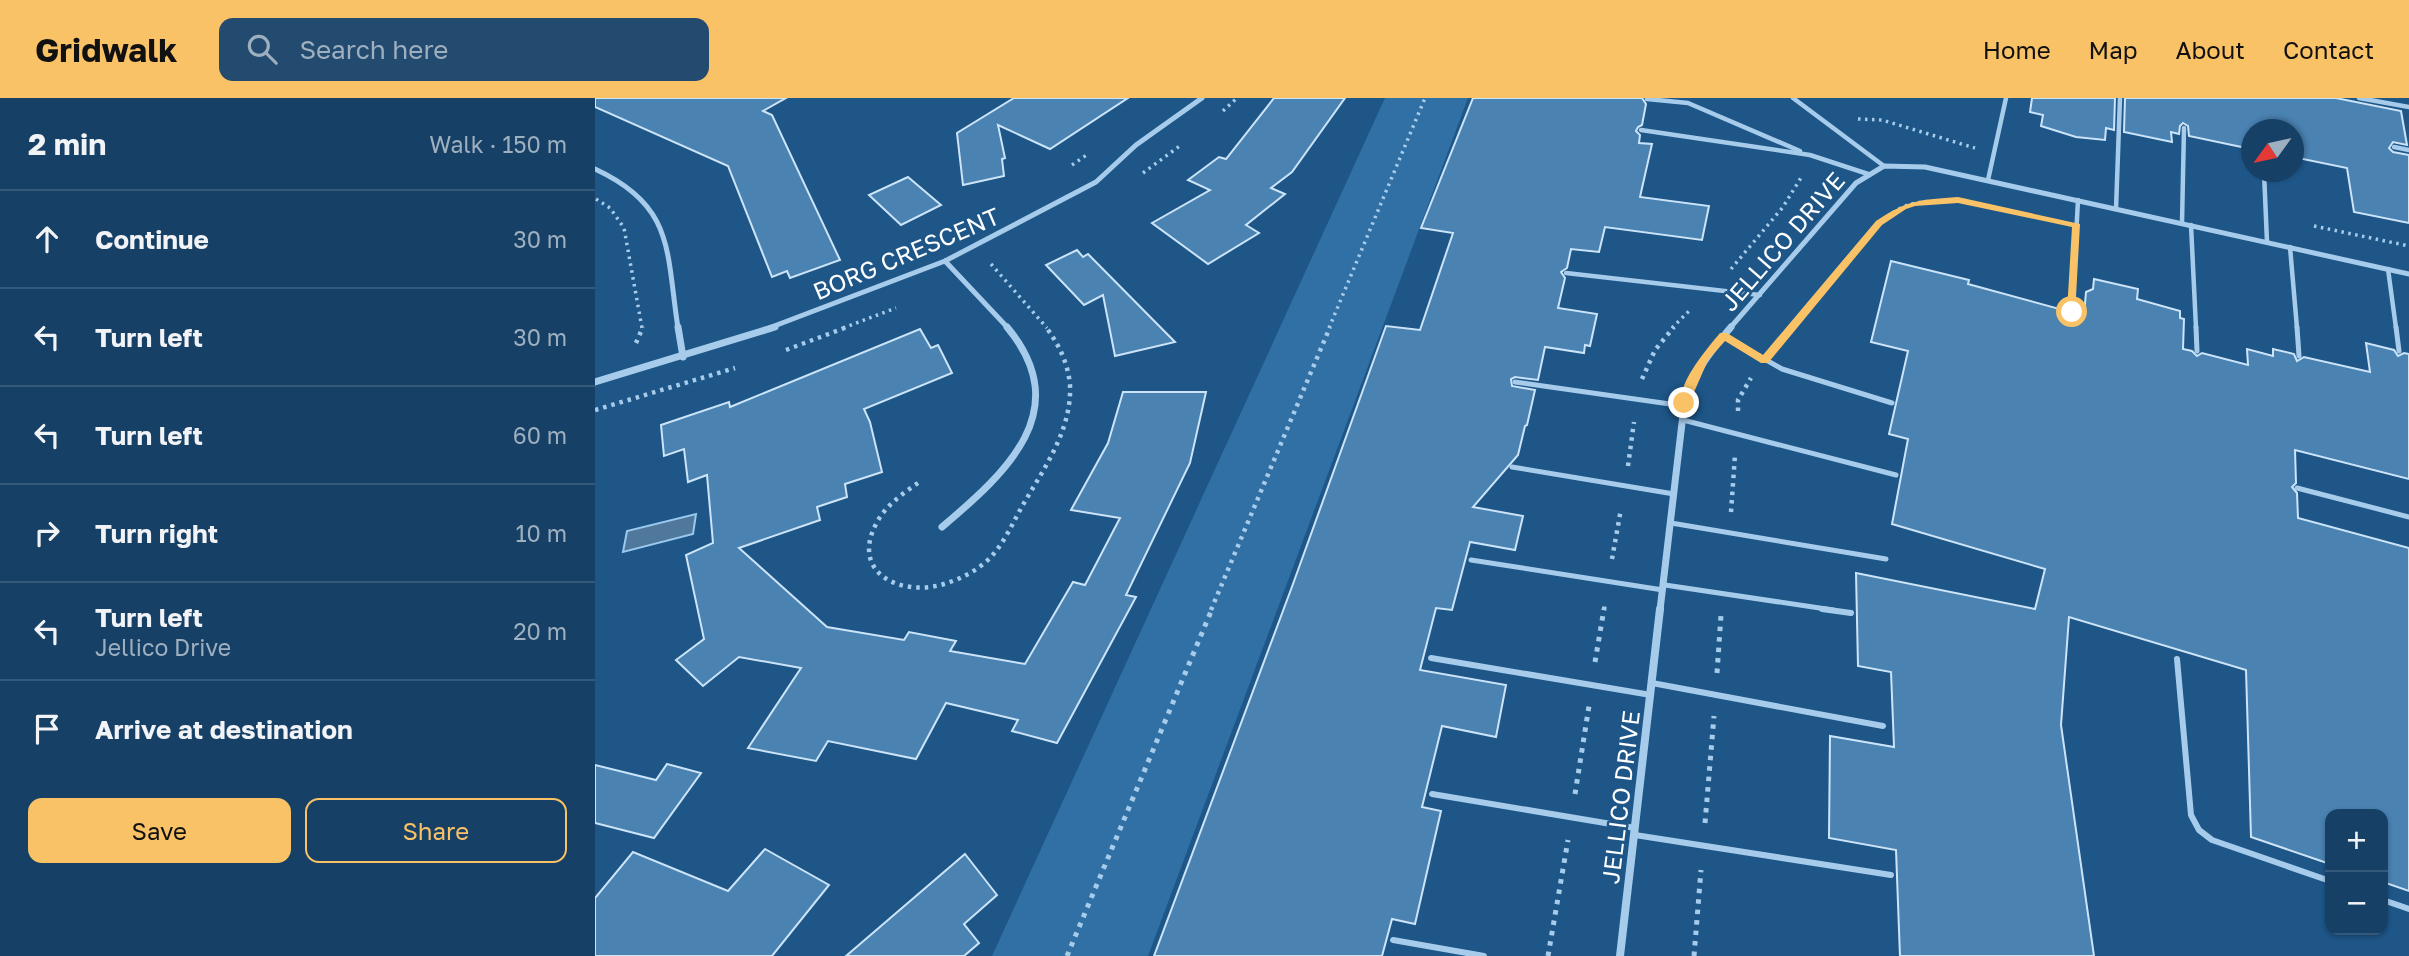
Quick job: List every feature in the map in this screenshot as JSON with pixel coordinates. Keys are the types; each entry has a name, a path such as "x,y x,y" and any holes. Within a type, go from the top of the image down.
{"street":[{"name":"BORG CRESCENT","path":"595,382 683,357 833,307 945,261 1096,182 1136,145 1202,98"},
{"name":"JELLICO DRIVE","path":"1620,956 1684,406 1695,374 1704,358 1856,183 1884,166 1925,167 2409,274"},
{"path":"595,169 641,197 654,211 663,230 683,357"},
{"path":"942,527 989,488 1028,438 1034,414 1036,382 1032,366 1017,340 945,261"}],"lane":[{"path":"1793,98 1884,166"},
{"path":"1988,180 2006,98"},
{"path":"2116,209 2120,98"},
{"path":"2359,98 2409,107"},
{"path":"1647,99 1689,103 1810,155 1868,174"},
{"path":"2182,223 2184,128"},
{"path":"1641,130 1810,155"},
{"path":"2394,147 2409,150"},
{"path":"2264,182 2267,242"},
{"path":"2072,312 2078,200"},
{"path":"2191,225 2197,351"},
{"path":"2290,247 2299,356"},
{"path":"2388,269 2399,351"},
{"path":"1566,273 1760,295"},
{"path":"1724,336 1782,369 1892,402"},
{"path":"1515,382 1684,406"},
{"path":"1683,420 1896,475"},
{"path":"1512,467 1675,494"},
{"path":"2297,488 2409,517"},
{"path":"1671,523 1886,559"},
{"path":"1471,560 1851,613"},
{"path":"1431,658 1651,695"},
{"path":"2177,659 2194,825 2202,835 2212,840 2325,879"},
{"path":"1652,684 1884,726"},
{"path":"1432,794 1703,846 1891,875"},
{"path":"2388,902 2409,909"},
{"path":"1393,940 1484,956"}],"path":[{"path":"1067,956 1425,98"},
{"path":"1070,167 1090,153"},
{"path":"595,199 610,208 624,228 629,244 643,327 636,343"},
{"path":"1729,533 1738,400 1744,387 1879,223 1902,207 1914,203 1965,201"},
{"path":"1694,956 1723,594"}],"shaded area":[{"path":"1385,98 1468,98 1148,956 992,956"},
{"path":"696,514 693,534 623,552 627,531"}],"building":[{"path":"595,98 786,98 763,111 772,115 840,260 790,278 787,271 772,277 728,166 595,107"},
{"path":"1014,98 1128,98 1050,149 998,125 1005,158 1002,159 1004,176 963,185 957,133"},
{"path":"1274,98 1345,98 1292,172 1271,188 1285,194 1246,225 1259,233 1208,264 1152,223 1210,190 1188,180 1219,157 1226,159"},
{"path":"1473,98 1642,98 1646,104 1642,125 1636,131 1640,135 1639,143 1652,144 1640,197 1709,206 1702,240 1605,227 1599,252 1571,249 1567,268 1561,272 1565,278 1558,308 1597,314 1590,346 1585,345 1584,353 1545,347 1538,380 1515,377 1511,379 1512,386 1535,390 1527,425 1518,455 1473,507 1523,516 1515,550 1470,542 1452,610 1436,608 1420,670 1506,685 1496,737 1442,726 1422,807 1441,811 1415,924 1392,919 1382,956 1154,956 1386,326 1420,330 1453,233 1421,228"},
{"path":"2032,98 2115,98 2114,130 2106,128 2105,140 2076,137 2041,126 2043,115 2030,112"},
{"path":"2125,98 2336,98 2401,111 2407,145 2393,142 2389,148 2393,152 2409,155 2409,223 2354,212 2347,168 2304,159 2304,119 2241,119 2241,147 2189,136 2188,126 2183,123 2179,134 2171,132 2172,142 2124,132"},
{"path":"908,177 941,205 901,225 869,195"},
{"path":"1077,250 1083,257 1088,254 1175,342 1115,356 1103,295 1084,305 1046,265"},
{"path":"1891,261 1969,280 1968,284 2067,311 2071,317 2076,314 2084,315 2086,292 2093,289 2094,279 2138,289 2137,299 2180,311 2180,318 2184,319 2183,349 2192,351 2197,356 2202,353 2248,365 2247,349 2273,356 2273,349 2294,354 2297,361 2304,357 2370,372 2366,343 2394,350 2398,356 2409,354 2409,479 2295,450 2296,483 2292,487 2297,493 2298,518 2409,548 2409,891 2388,884 2388,809 2325,809 2325,862 2251,837 2246,670 2069,617 2061,725 2094,956 1900,956 1896,850 1829,838 1830,736 1894,747 1891,672 1858,666 1856,573 2035,609 2045,569 1892,524 1908,439 1889,434 1908,351 1871,342"},
{"path":"920,329 931,348 938,345 952,373 864,409 870,422 882,472 845,484 847,497 817,507 820,520 739,548 827,627 904,640 909,632 956,641 950,651 1025,664 1073,582 1085,585 1120,518 1071,510 1108,443 1123,392 1206,392 1190,463 1126,595 1136,597 1057,743 1012,731 1018,720 946,703 916,759 828,741 816,761 748,748 801,668 739,657 703,686 676,660 704,639 686,555 713,543 707,475 688,482 684,449 664,456 661,425 729,402 730,407"},
{"path":"667,764 701,773 654,838 595,823 595,765 656,780"},
{"path":"765,849 829,885 772,956 595,956 595,898 633,852 728,891"},
{"path":"965,854 997,895 964,924 979,943 964,956 846,956"}],"route":[{"path":"1684,403 1704,358 1724,336 1765,360 1879,223 1902,207 1914,203 1958,200 2077,226 2072,312"}]}
